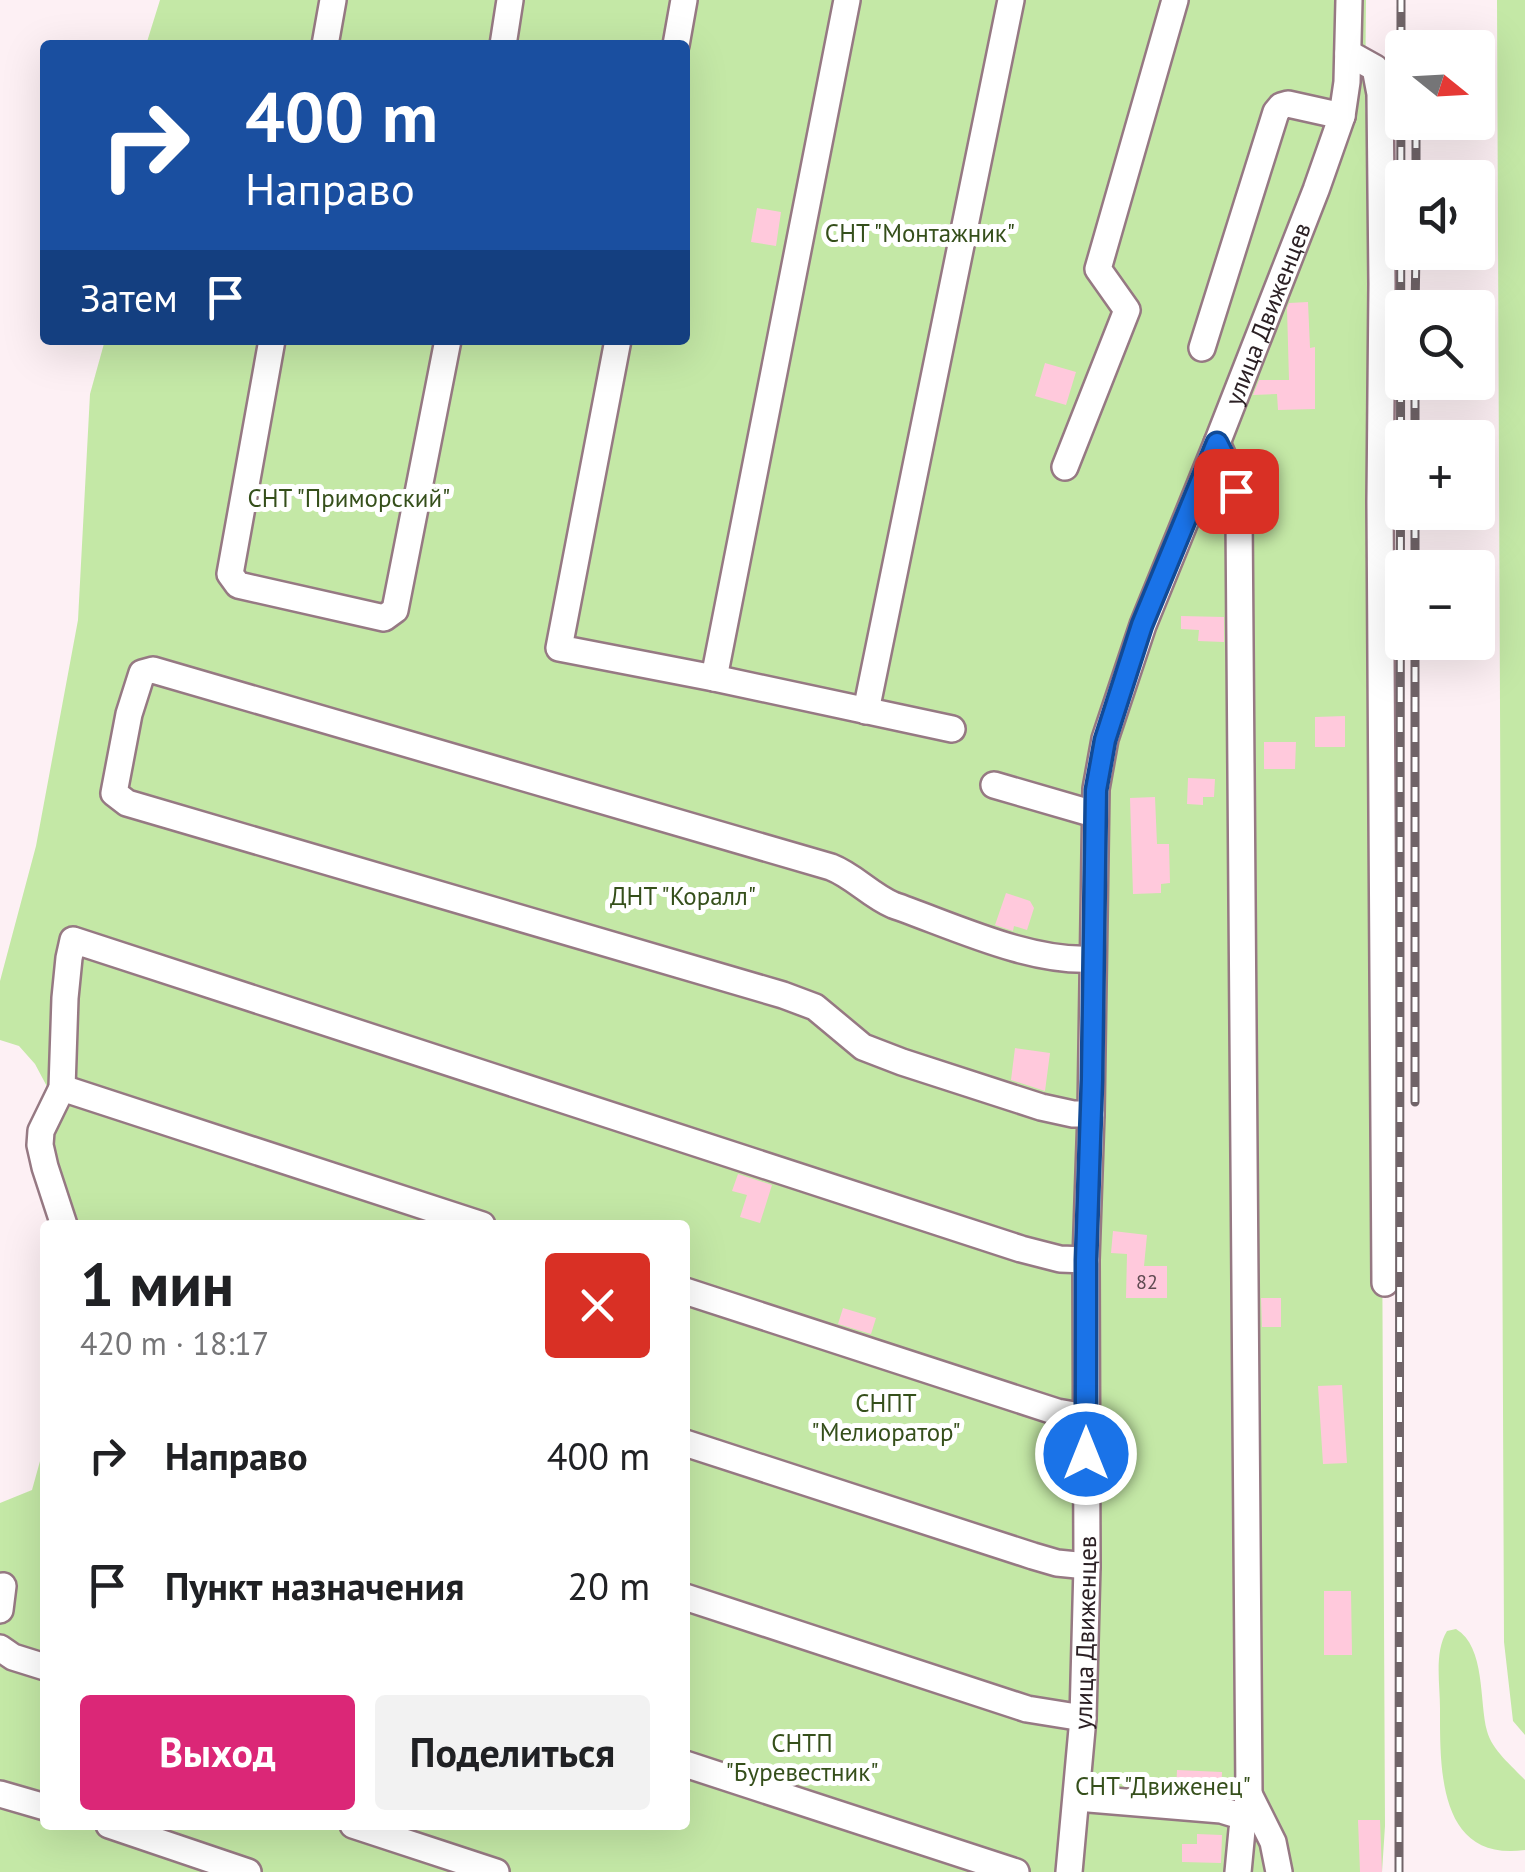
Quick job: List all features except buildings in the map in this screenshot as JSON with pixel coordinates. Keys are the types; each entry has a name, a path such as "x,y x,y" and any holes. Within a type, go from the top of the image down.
{"street":[{"path":"326,40 333,0"},
{"path":"505,40 510,0"},
{"path":"677,40 684,0"},
{"path":"714,678 847,0"},
{"path":"866,710 1011,0"},
{"path":"1065,467 1128,310 1098,270 1176,0"},
{"name":"улица Движенцев","path":"1070,1872 1083,1718 1087,1566 1086,1260 1092,1114 1094,814 1100,758 1142,625 1217,443 1342,116 1349,0"},
{"path":"1348,53 1375,68 1380,94 1385,1284"},
{"path":"1202,348 1276,112 1288,104 1342,116"},
{"path":"271,345 230,574 238,585 384,618 395,610 447,345"},
{"path":"617,345 559,648 952,729"},
{"path":"1217,443 1229,467 1238,502 1246,1805 1238,1872"},
{"path":"1092,1114 1041,1107 862,1047 815,1007 783,995 127,803 114,793 129,714 142,673 153,670 831,867 893,905 1042,956 1093,959"},
{"path":"994,785 1094,814"},
{"path":"62,1220 40,1146 41,1131 62,1088 68,958 74,940 1022,1250 1060,1259 1086,1260"},
{"path":"62,1088 467,1220"},
{"path":"690,1293 1041,1407 1086,1417"},
{"path":"690,1445 1032,1556 1087,1566"},
{"path":"690,1598 1027,1709 1083,1718"},
{"path":"0,1648 40,1665"},
{"path":"690,1766 1016,1872"},
{"path":"0,1794 40,1806"},
{"path":"1077,1798 1221,1810 1246,1805"},
{"path":"1246,1805 1269,1830 1279,1872"},
{"path":"124,1830 248,1872"},
{"path":"368,1830 496,1872"}],"green space":[{"path":"160,0 1366,0 1365,109 1377,179 1385,1826 1382,1872 0,1872 0,1503 32,1490 40,1461 40,1830 690,1830 690,1220 70,1220 55,1174 51,1094 35,1064 19,1046 0,1040 0,981 36,846 78,620 90,394 104,345 690,345 690,40 148,40"},
{"path":"1497,0 1525,0 1525,1735 1513,1721 1504,1642"},
{"path":"1456,1629 1466,1637 1477,1662 1493,1745 1525,1780 1525,1850 1496,1850 1475,1841 1460,1826 1450,1806 1441,1758 1439,1668 1443,1639 1447,1631"}],"railway":[{"path":"1399,1872 1401,0"},
{"path":"1416,140 1416,160"},
{"path":"1415,290 1416,270"},
{"path":"1415,400 1415,420"},
{"path":"1415,530 1415,550"},
{"path":"1415,660 1415,1102"}],"route":[{"path":"1086,1454 1094,814 1100,758 1142,625 1217,443 1236,491"}],"park label":[{"name":"СНТ \"Монтажник\"","path":"920,233"},
{"name":"СНТ \"Приморский\"","path":"349,498"},
{"name":"ДНТ \"Коралл\"","path":"683,896"},
{"name":"СНПТ \"Мелиоратор\"","path":"886,1418"},
{"name":"СНТП \"Буревестник\"","path":"802,1758"},
{"name":"СНТ \"Движенец\"","path":"1163,1786"}]}
